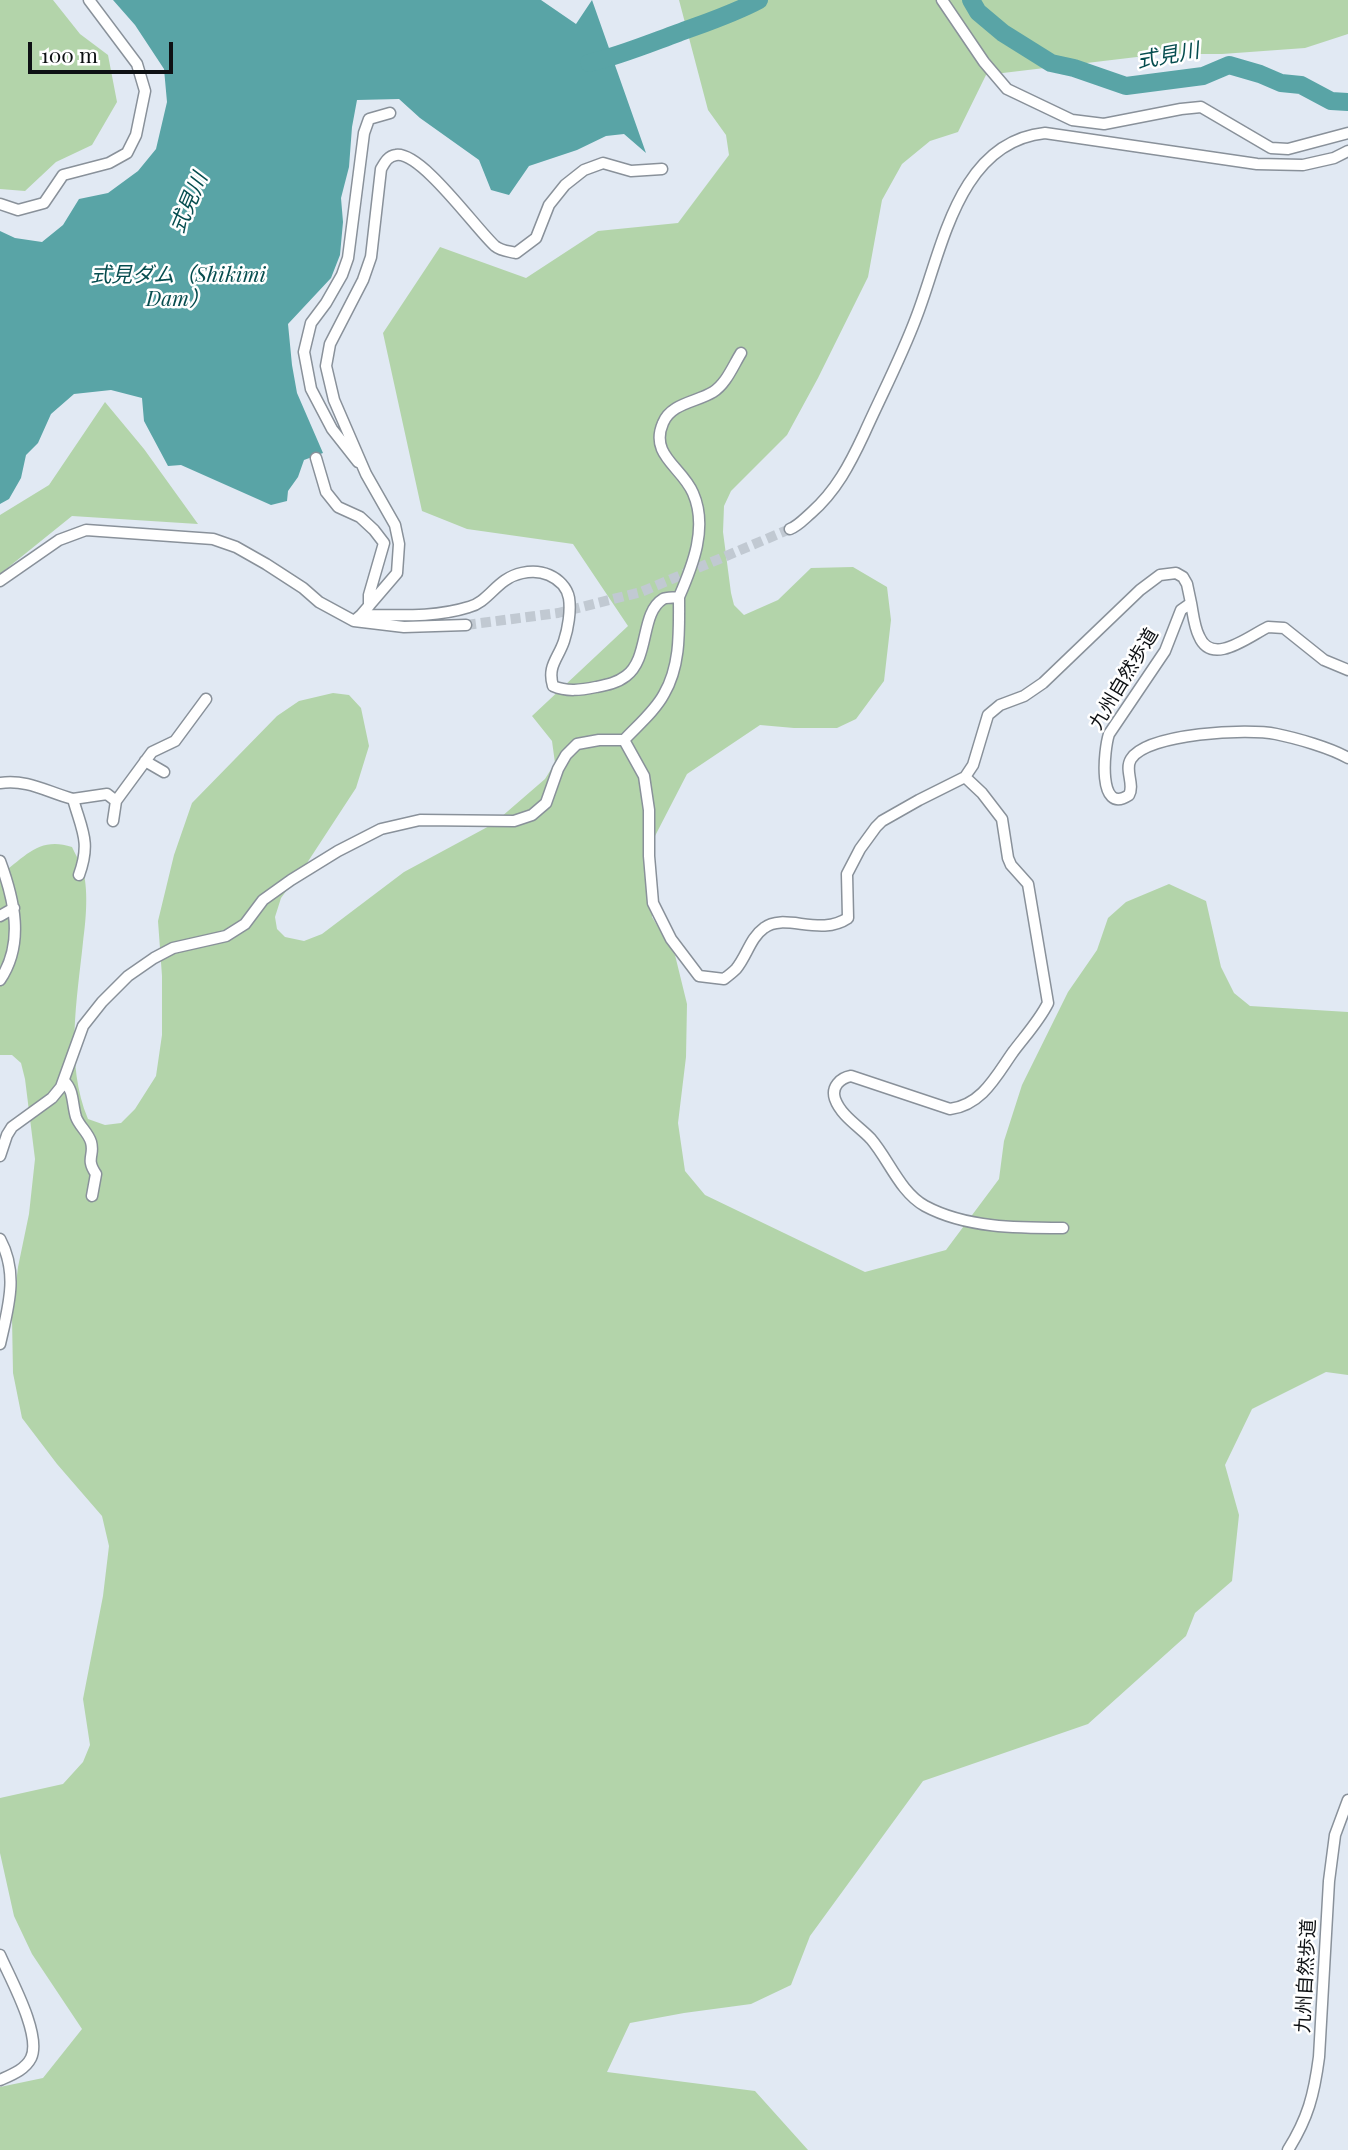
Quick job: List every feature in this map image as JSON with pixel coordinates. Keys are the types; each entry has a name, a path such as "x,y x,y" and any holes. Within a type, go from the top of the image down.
{"street":[{"path":"0,204 18,210 44,204 63,175 109,163 127,153 136,135 145,91 137,64 89,0"},
{"path":"942,0 984,62 1007,89 1072,120 1104,124 1181,108 1200,107 1271,148 1288,149 1348,133"},
{"path":"364,468 351,456 332,429 311,390 303,352 311,323 342,275 348,258 364,133 369,119 390,113"},
{"path":"790,529 836,487 853,457 909,336 953,211 972,180 998,152 1021,137 1045,133 1257,164 1303,165 1334,158 1348,151"},
{"path":"358,618 397,573 399,544 395,525 364,468 334,400 326,366 330,344 363,280 371,257 380,169 393,155 404,155 416,162 496,247 516,253 536,238 548,205 565,185 584,170 603,163 631,171 662,169"},
{"path":"0,1156 12,1127 52,1098 61,1087 83,1027 102,1002 128,976 153,958 173,948 226,936 245,924 263,900 291,880 338,851 382,829 420,820 514,821 532,815 546,803 558,769 566,755 577,744 599,740 624,740 663,697 674,670 679,636 679,597 698,546 699,518 694,494 681,472 665,458 660,441 663,422 680,406 714,392 741,353"},
{"path":"316,458 326,492 338,507 360,517 384,543 369,595 369,606"},
{"path":"0,581 59,540 86,530 213,539 236,547 266,564 319,602 358,618 404,627 466,625"},
{"path":"358,618 424,615 472,607 500,582 514,575 531,571 544,573 563,585 569,598 565,640 550,677 553,686 562,690 573,690 606,685 627,676 642,650 646,630 657,605 664,598 679,597"},
{"name":"九州自然歩道","path":"965,777 973,765 988,715 1000,705 1024,696 1043,683 1140,590 1160,575 1176,573 1183,577 1187,584 1191,603 1181,610 1165,652 1109,734 1104,755 1106,788 1110,795 1118,799 1129,795 1132,786 1129,766 1137,753 1176,737 1236,733 1276,734 1348,758"},
{"path":"1191,603 1198,635 1204,644 1212,649 1223,650 1259,631 1276,626 1284,628 1324,660 1348,670"},
{"path":"113,821 116,801 145,761 152,752 175,741 206,699"},
{"path":"624,740 644,776 649,810 653,903 671,939 691,966 699,976 711,978 724,979 736,969 764,927 776,922 822,927 838,924 848,918 848,874 860,849 876,827 894,814 965,777 982,793 1002,819 1011,865 1028,884 1048,1003 999,1075 980,1095 962,1108 950,1109 851,1076 838,1082 834,1091 835,1099 845,1114 871,1140 906,1191 923,1205 974,1222 1063,1228"},
{"path":"145,761 164,772"},
{"path":"0,783 27,782 53,794 73,799 107,794 116,801"},
{"path":"73,799 86,845 79,875"},
{"path":"0,860 14,908 15,934 11,957 0,979"},
{"path":"0,916 14,908"},
{"path":"64,1081 71,1087 76,1121 92,1146 89,1164 96,1174 92,1196"},
{"path":"0,1239 7,1252 11,1281 0,1344"},
{"name":"九州自然歩道","path":"1288,2150 1308,2113 1315,2085 1329,1881 1335,1835 1348,1800"},
{"path":"0,1955 31,2030 33,2045 31,2057 24,2066 17,2073 0,2081"}],"green space":[{"path":"0,0 53,0 80,34 108,55 117,102 92,145 56,162 25,191 0,189"},
{"path":"679,0 1348,0 1348,34 1305,48 1222,54 1162,54 986,75 958,132 930,141 902,164 882,200 868,277 787,435 731,491 724,506 723,532 734,605 744,615 778,600 811,568 853,567 887,587 891,620 884,681 856,719 837,728 760,725 687,774 655,836 652,917 675,955 687,1004 686,1057 678,1123 685,1171 705,1195 865,1272 946,1250 999,1179 1004,1141 1022,1085 1068,992 1097,950 1108,918 1126,902 1169,884 1206,901 1221,967 1234,993 1250,1006 1348,1012 1348,1375 1326,1372 1252,1409 1225,1465 1239,1515 1232,1581 1195,1613 1186,1636 1088,1724 923,1781 810,1936 791,1985 751,2004 630,2023 607,2072 755,2091 808,2150 0,2150 0,2087 43,2078 82,2029 32,1954 14,1916 0,1853 0,1798 63,1784 83,1762 90,1745 83,1699 103,1596 109,1546 102,1516 22,1418 13,1373 12,1317 35,1159 21,1063 12,1055 0,1055 0,875 33,850 50,844 72,847 81,864 86,884 86,904 76,1009 77,1076 88,1119 105,1125 121,1123 135,1109 156,1076 162,1035 158,921 174,855 192,803 277,716 299,701 333,693 349,695 361,708 369,746 356,788 281,898 275,917 277,929 285,937 304,941 322,934 404,872 493,824 545,779 555,763 552,741 532,716 628,626 573,544 467,529 422,511 383,333 440,247 526,278 598,231 678,223 729,155 726,135 708,110"},
{"path":"105,402 144,449 198,524 72,516 0,574 0,515 49,485"}],"water":[{"name":"式見ダム（Shikimi Dam）","path":"113,0 541,0 576,24 592,0 646,153 624,134 606,136 577,150 529,166 509,195 491,190 479,160 420,118 399,99 357,100 349,167 341,198 343,222 340,255 331,278 288,324 297,393 323,453 304,460 298,477 288,491 287,501 271,505 181,465 168,466 144,421 142,398 111,390 74,394 51,414 38,443 26,455 21,478 9,499 0,504 0,231 15,238 42,242 63,225 79,199 108,193 138,171 156,149 167,102 164,69 135,25"}],"waterway":[{"name":"式見川","path":"589,63 709,22 759,0"},
{"name":"式見川","path":"971,0 978,12 1003,33 1051,63 1126,86 1203,76 1229,65 1281,83 1301,85 1331,101 1348,102"}],"tunnel":[{"path":"466,625 558,613 641,592 790,529"}]}
